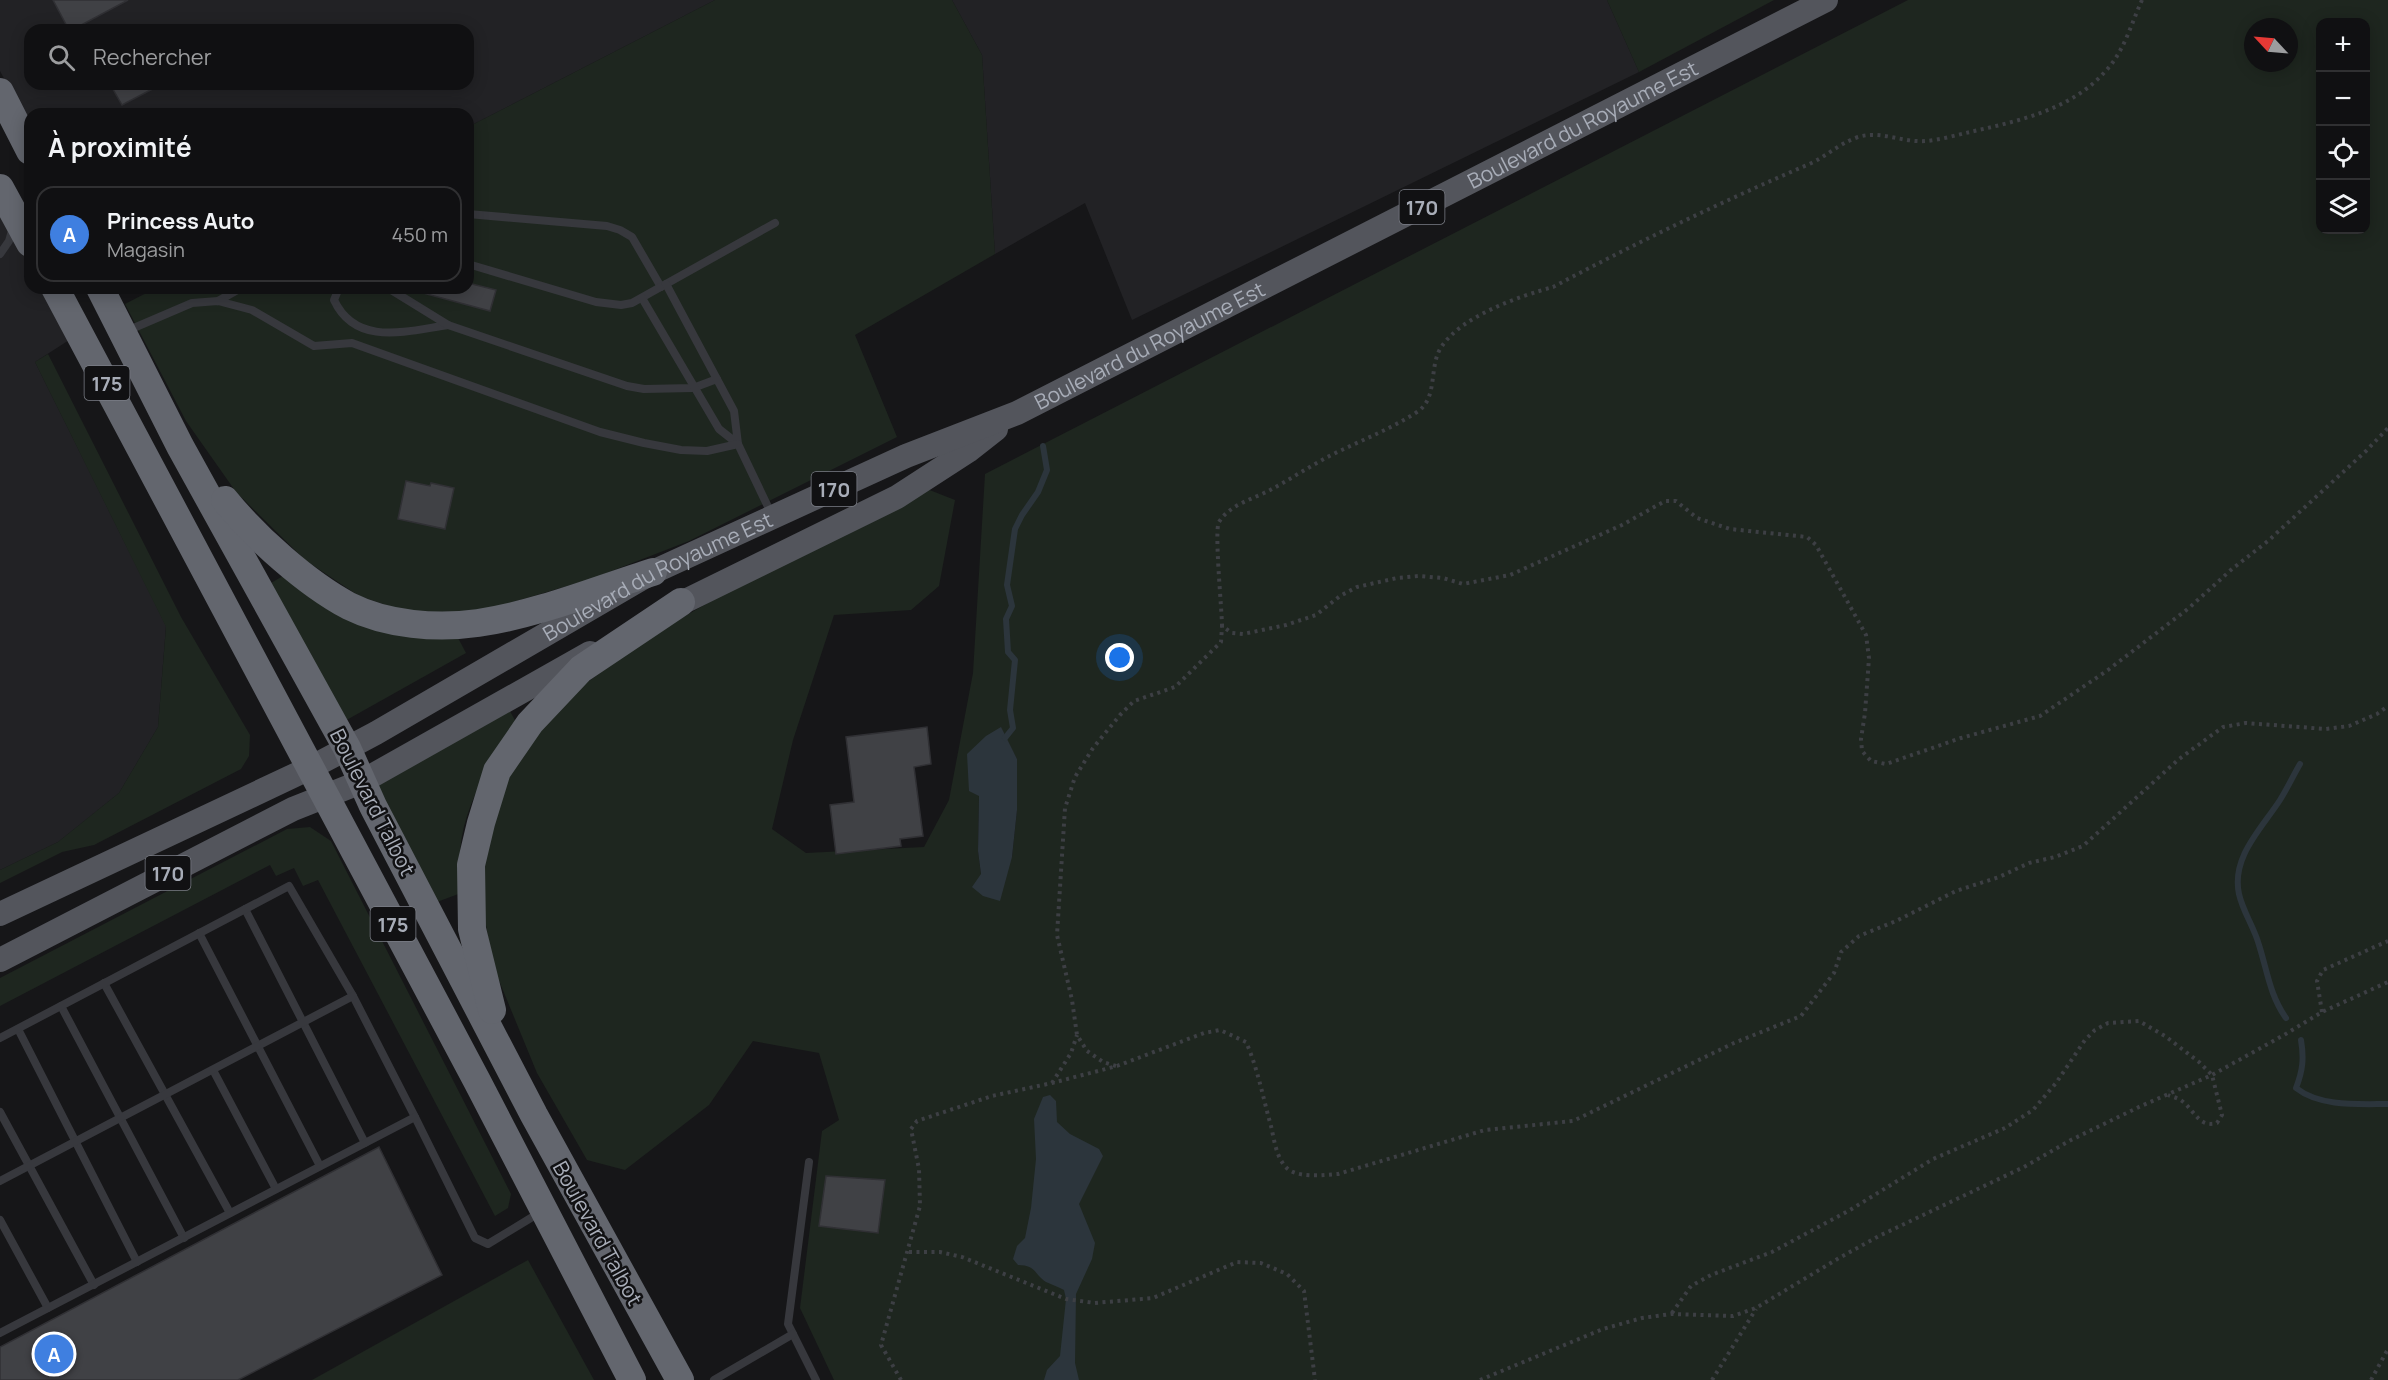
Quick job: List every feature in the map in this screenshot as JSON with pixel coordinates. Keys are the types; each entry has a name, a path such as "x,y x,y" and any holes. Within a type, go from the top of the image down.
{"highway":[{"path":"0,92 24,139"},
{"path":"4,197 24,232"},
{"name":"Boulevard Talbot","path":"58,294 326,796 632,1380"},
{"name":"Boulevard Talbot","path":"103,294 180,446 347,748 361,782 523,1093 680,1380"},
{"path":"180,446 249,529 303,575 349,606 383,618 426,625 477,623 540,609 653,572"},
{"path":"523,1093 490,1004 472,929 471,865 497,771 530,723 581,669 681,602"}],"main road":[{"name":"Boulevard du Royaume Est","path":"310,768 653,572 906,456 1017,412 1826,0"},
{"name":"Boulevard du Royaume Est","path":"361,782 681,602 897,497 968,451 1017,412"},
{"name":"170","path":"0,912 310,768"},
{"name":"170","path":"0,960 293,809 361,782"}],"lane":[{"path":"0,254 13,230 13,217 4,197"},
{"path":"474,215 607,226 632,237 664,286 734,411 738,444 773,517"},
{"path":"474,266 596,302 632,303 775,223"},
{"path":"218,301 230,294"},
{"path":"336,294 334,300 341,315 355,326 390,333 448,325"},
{"path":"398,294 448,325 627,386 644,389 693,388 717,379"},
{"path":"642,298 718,429 738,444"},
{"path":"123,332 192,303 218,301 252,310 314,346 352,343 600,432 681,450 707,451 738,444"},
{"path":"0,1038 289,886 353,996 475,1238 488,1244 544,1211"},
{"path":"245,909 365,1143"},
{"path":"199,933 320,1166"},
{"path":"104,983 230,1214"},
{"path":"0,1181 353,996"},
{"path":"61,1006 184,1238"},
{"path":"18,1029 137,1262"},
{"path":"213,1070 276,1189"},
{"path":"0,1112 94,1284"},
{"path":"0,1322 2,1332 415,1117"},
{"path":"809,1162 788,1324 816,1380"},
{"path":"0,1220 48,1308"},
{"path":"714,1380 793,1334"}],"path":[{"path":"1117,1066 1103,1062 1088,1051 1077,1035 1072,1000 1057,935 1065,808 1075,777 1093,748 1120,715 1134,701 1175,687 1221,642 1217,525 1227,511 1271,490 1343,449 1392,428 1421,410 1430,397 1434,362 1442,345 1479,316 1534,292 1553,287 1727,200 1818,160 1838,145 1861,136 1876,134 1925,141 2014,122 2062,105 2082,93 2115,60 2142,0"},
{"path":"1222,626 1232,633 1243,634 1286,625 1317,615 1340,596 1357,587 1397,578 1419,576 1443,578 1463,584 1510,575 1622,525 1665,501 1676,501 1697,518 1713,525 1730,530 1807,537 1816,545 1866,635 1869,658 1861,739 1862,751 1871,761 1886,764 1961,738 2040,716 2060,703 2108,670 2189,608 2232,569 2268,541 2388,428"},
{"path":"900,1380 881,1345 909,1252 920,1206 918,1169 911,1129 917,1121 992,1096 1117,1066 1204,1033 1220,1030 1233,1034 1246,1042 1253,1057 1276,1146 1285,1167 1297,1173 1338,1174 1485,1130 1573,1121 1734,1043 1801,1016 1834,973 1841,952 1859,936 1896,921 1956,891 1999,877 2028,863 2055,857 2083,846 2179,759 2223,727 2246,723 2326,729 2349,726 2377,714 2388,706"},
{"path":"2322,1012 2317,981 2323,970 2388,941"},
{"path":"1480,1380 1603,1329 1642,1318 1671,1314 1733,1316 1756,1308 1879,1236 2024,1167 2071,1140 2212,1075 2322,1012 2388,982"},
{"path":"1671,1314 1690,1286 1711,1275 1772,1252 1933,1159 2005,1128 2032,1110 2056,1083 2085,1040 2095,1030 2109,1023 2139,1022 2183,1049 2212,1075 2222,1115 2217,1123 2210,1125 2202,1123 2180,1100 2168,1095"},
{"path":"1052,1083 1071,1053 1077,1035"},
{"path":"909,1252 940,1252 962,1257 1066,1299 1095,1303 1153,1298 1237,1263 1261,1263 1287,1274 1304,1291 1315,1380"},
{"path":"1712,1380 1756,1308"},
{"path":"2371,1380 2388,1349"}],"shaded area":[{"path":"0,0 715,0 474,124 474,108 24,108 24,116 0,71"},
{"path":"715,0 952,0 982,55 995,254 855,335 897,437 689,541 591,579 486,610 422,617 359,596 305,560 236,492 186,421 125,304 144,294 474,294 474,124"},
{"path":"952,0 1607,0 1639,72 1132,320 1085,203 995,254 982,55"},
{"path":"1607,0 1774,0 1639,72"},
{"path":"1908,0 2388,0 2388,1380 834,1380 800,1308 822,1131 839,1120 819,1053 753,1041 709,1105 625,1170 587,1160 537,1073 493,966 482,902 483,850 493,803 520,752 578,689 652,635 727,592 927,489 955,500 939,586 911,610 834,615 793,740 772,829 806,853 924,847 949,800 973,673 985,474","holes":["1005,738 1017,759 1017,810 1012,857 981,874 978,851 979,796"]},
{"path":"0,185 24,231 24,294 58,294 80,333 35,362 166,626 158,727 119,793 58,842 0,870"},
{"path":"48,354 181,617 250,735 249,756 241,769 94,845 62,852 0,883 0,870 58,842 119,793 158,727 166,627 35,362"},
{"path":"288,573 457,636 466,653 343,722 271,583"},
{"path":"507,706 516,722 480,783 467,816 460,856 461,893 437,902 372,776"},
{"path":"1001,727 1017,759 1017,810 1012,857 1000,901 983,896 972,887 981,874 978,851 979,796 969,791 967,754 986,736"},
{"path":"310,827 331,841 511,1194 508,1208 495,1216 318,880 303,886 294,868 276,876 270,865 0,1006 0,978 287,829"},
{"path":"1050,1095 1056,1101 1057,1122 1070,1134 1099,1149 1103,1156 1079,1204 1095,1243 1092,1259 1076,1294 1075,1363 1079,1380 1044,1380 1047,1370 1060,1356 1066,1299 1064,1290 1046,1282 1032,1268 1018,1265 1013,1259 1017,1246 1025,1238 1031,1208 1036,1159 1034,1119 1043,1097"},
{"path":"528,1260 594,1380 312,1380"}],"building":[{"path":"53,0 128,0 83,24 66,24"},
{"path":"113,90 151,90 122,105"},
{"path":"474,284 496,290 490,311 427,294 474,294"},
{"path":"406,481 454,488 445,529 398,519"},
{"path":"927,727 931,764 914,767 923,836 900,839 901,846 836,854 830,805 854,802 846,737"},
{"path":"379,1147 442,1275 238,1380 0,1380 0,1347"},
{"path":"826,1176 885,1180 878,1233 819,1226"}],"waterway":[{"path":"1005,738 1013,728 1010,710 1015,660 1008,652 1006,619 1012,606 1007,585 1015,529 1038,492 1047,470 1043,446"},
{"path":"2286,1018 2273,992 2257,938 2241,901 2238,880 2244,855 2280,800 2300,764"},
{"path":"2301,1040 2302,1064 2296,1088 2316,1099 2352,1104 2388,1104"}],"place":[{"name":"Princess Auto","path":"54,1354"}]}
